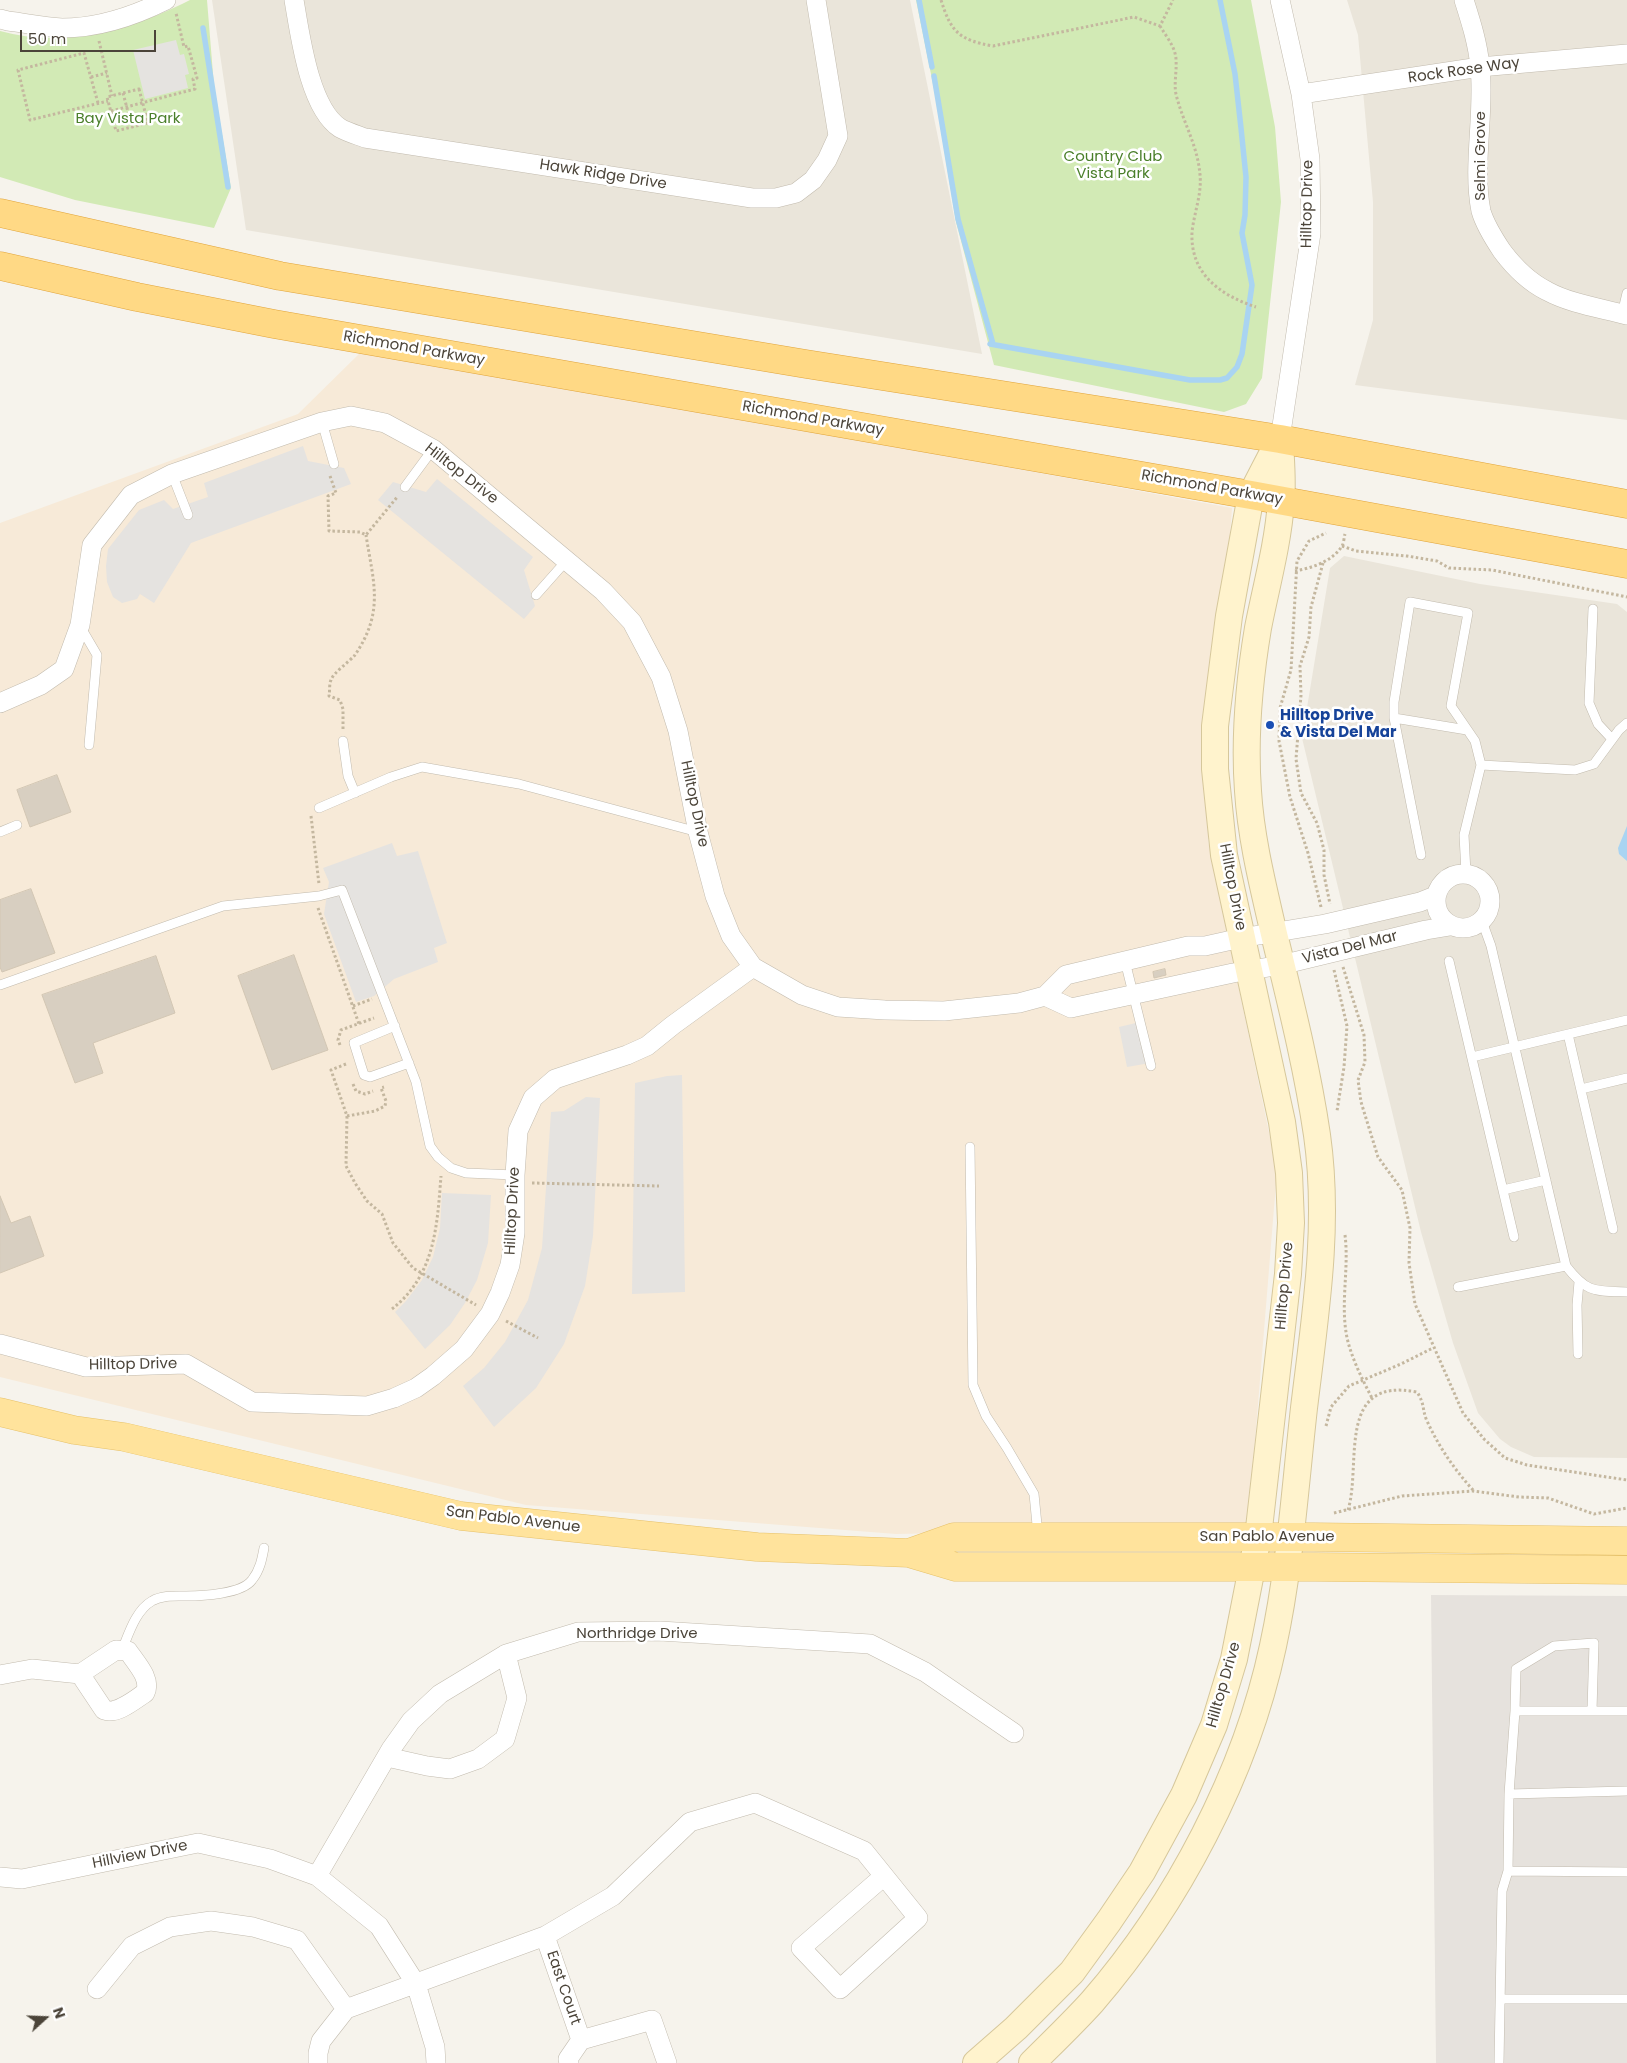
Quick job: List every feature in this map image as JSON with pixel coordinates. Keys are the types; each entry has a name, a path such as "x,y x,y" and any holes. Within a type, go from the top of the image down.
{"highway":[{"path":"0,205 32,221"},
{"path":"0,213 280,276 816,365 1280,439 1627,504"},
{"name":"Richmond Parkway","path":"0,266 137,297 274,324 1250,495 1627,564"}],"main road":[{"name":"Hilltop Drive","path":"976,2063 1016,2028 1072,1972 1142,1872 1184,1794 1214,1725 1234,1659 1258,1538 1286,1292 1291,1223 1289,1174 1282,1122 1224,855 1215,769 1215,726 1230,616 1250,495 1280,439"},
{"name":"Hilltop Drive","path":"1032,2063 1093,2000 1131,1952 1164,1904 1195,1850 1225,1789 1245,1741 1264,1685 1274,1644 1292,1538 1296,1481 1320,1268 1323,1196 1315,1126 1252,834 1246,748 1251,675 1282,501 1280,439"},
{"name":"San Pablo Avenue","path":"0,1394 79,1415 124,1438"},
{"name":"San Pablo Avenue","path":"0,1412 74,1430 124,1438 461,1516 757,1547 909,1553 956,1567 1627,1570"},
{"name":"San Pablo Avenue","path":"909,1553 954,1538 1292,1538 1627,1541"}],"street":[{"name":"Hawk Ridge Drive","path":"294,0 306,66 326,113 340,128 365,138 752,198 776,198 796,193 813,180 827,160 838,136 816,0"},
{"name":"Hilltop Drive","path":"1280,0 1302,94 1310,159 1311,233 1280,439"},
{"name":"Selmi Grove","path":"1464,0 1474,34 1480,67 1478,185 1482,212 1492,236 1508,259 1531,282 1548,292 1574,302 1624,314"},
{"path":"0,19 62,28 106,23 171,5"},
{"name":"Rock Rose Way","path":"1302,94 1480,67 1627,54"},
{"name":"Hilltop Drive","path":"0,703 41,685 64,669 80,625 92,545 131,495 172,474 322,422 352,416 385,423 433,449 603,591 632,622 660,677 678,731 698,832 718,904 731,936 753,967 802,995 838,1007 944,1011 1019,1003 1045,996"},
{"path":"1466,873 1476,877 1485,884 1490,894 1488,913 1482,921 1467,928 1450,926 1441,918 1436,907 1435,896 1439,886 1446,878 1466,873"},
{"name":"Vista Del Mar","path":"1435,896 1420,902 1329,923 1205,946 1188,946 1066,975 1045,996 1072,1008 1249,970 1281,965 1450,926"},
{"name":"Hilltop Drive","path":"0,1344 86,1367 186,1364 252,1402 367,1406 394,1398 416,1388 464,1349 490,1314 510,1265 515,1233 515,1175 518,1131 533,1098 555,1079 627,1055 647,1046 673,1024 753,967"},
{"name":"Northridge Drive","path":"317,1876 387,1757 411,1721 440,1694 506,1654 578,1632 660,1631 870,1644 925,1672 1014,1733"},
{"path":"0,1675 32,1668 80,1674 116,1650 122,1650 128,1651 148,1682 145,1693 114,1711 106,1711 80,1674"},
{"path":"387,1757 450,1769 478,1759 506,1739 517,1698 506,1654"},
{"path":"318,2063 321,2042 346,2009 545,1936 613,1896 690,1822 755,1803 864,1851 918,1918 840,1989 801,1948 884,1876"},
{"name":"Hillview Drive","path":"0,1877 22,1879 198,1843 270,1859 317,1876 380,1926 416,1984 435,2047 436,2063"},
{"path":"97,1989 132,1946 170,1927 211,1921 253,1927 297,1940 346,2009"},
{"name":"East Court","path":"545,1936 581,2040"},
{"name":"East Court","path":"569,2063 568,2059 581,2040 652,2020 667,2063"}],"lane":[{"name":"Selmi Grove","path":"1624,314 1627,293"},
{"path":"322,422 334,464"},
{"path":"405,487 433,449"},
{"path":"172,474 188,515"},
{"path":"536,595 566,560"},
{"path":"1421,856 1394,718 1394,702 1410,602 1468,613 1451,706 1475,741 1481,765 1464,835 1466,873"},
{"path":"1593,609 1589,703 1598,724 1612,739"},
{"path":"80,625 97,655 89,746"},
{"path":"1394,718 1467,730"},
{"path":"1481,765 1576,770 1594,764 1612,739 1627,723"},
{"path":"343,741 348,776 356,793"},
{"path":"319,808 391,776 422,768 459,772 519,784 698,832"},
{"path":"0,832 17,825"},
{"path":"0,985 223,906 318,896 342,890 409,1063 420,1099 425,1131 430,1146 438,1157 451,1168 466,1173 515,1175"},
{"path":"1482,921 1491,946 1566,1266 1579,1282 1595,1291 1627,1292"},
{"path":"1125,961 1151,1066"},
{"path":"1450,961 1514,1237"},
{"path":"1472,1057 1627,1020"},
{"path":"395,1026 356,1040 354,1043 364,1075 370,1077 409,1063"},
{"path":"1568,1034 1613,1229"},
{"path":"1581,1089 1627,1078"},
{"path":"970,1147 973,1385 986,1416 1034,1494 1039,1538"},
{"path":"1503,1190 1546,1180"},
{"path":"1458,1287 1566,1266"},
{"path":"1578,1354 1577,1306 1579,1282"},
{"path":"122,1650 141,1610 152,1600 169,1596 206,1596 230,1592 251,1582 261,1565 264,1548"},
{"path":"1499,2063 1502,1890 1508,1871 1509,1794 1516,1669 1554,1646 1594,1643 1592,1710"},
{"path":"1515,1711 1627,1710"},
{"path":"1509,1794 1627,1791"},
{"path":"1508,1871 1627,1872"},
{"path":"1500,1999 1627,1999"}],"path":[{"path":"941,0 950,24 962,36 976,43 993,46 1134,17 1160,26 1171,44 1176,60 1176,96 1197,153 1200,176 1199,198 1192,232 1194,249 1201,269 1210,284 1243,304 1254,306"},
{"path":"1160,26 1173,0"},
{"path":"111,110 195,89 193,79 197,78 188,46 184,47 171,5"},
{"path":"86,25 99,41 112,96"},
{"path":"98,103 84,53 18,70 30,120 108,101"},
{"path":"91,77 107,73"},
{"path":"139,89 143,102 148,123 116,132 107,97 139,89"},
{"path":"123,93 132,127"},
{"path":"329,475 336,493 328,496 329,531 360,532 366,535"},
{"path":"343,741 343,709 340,700 329,696 331,679 355,654 367,633 372,616 375,596 374,578 366,535 405,487"},
{"path":"1329,923 1290,797 1279,741 1280,708 1291,670 1296,571 1309,569 1323,563 1342,546 1346,533"},
{"path":"1342,546 1356,551 1436,561 1449,568 1492,570 1627,597"},
{"path":"1323,563 1310,607 1309,636 1300,666 1301,695 1296,759 1300,793 1316,823 1324,850 1324,875 1329,923"},
{"path":"319,808 311,809 311,825 320,888 318,906 359,1024"},
{"path":"1340,950 1364,1036 1366,1062 1358,1080 1361,1102 1378,1158 1402,1190 1410,1228 1409,1263 1414,1304 1463,1413 1484,1439 1505,1458 1527,1465 1627,1480"},
{"path":"346,1064 330,1070 347,1116 346,1166 367,1201 382,1214 393,1243 413,1268 490,1314 538,1338"},
{"path":"347,1116 382,1109 386,1101 381,1088 388,1086"},
{"path":"436,1172 441,1176"},
{"path":"1325,1428 1332,1407 1348,1386 1401,1364 1433,1348"},
{"path":"1348,1510 1352,1497 1355,1433 1357,1426 1362,1412 1372,1398 1388,1391 1407,1390 1417,1392 1423,1401 1426,1418 1448,1461 1474,1491"},
{"path":"1330,1514 1402,1496 1474,1491 1519,1497 1548,1498 1594,1514 1627,1508"}],"shaded area":[{"path":"212,0 910,0 982,354 246,230"},
{"path":"1347,0 1627,0 1627,420 1355,385 1373,320 1373,202 1358,35"},
{"path":"176,40 180,55 184,54 189,74 185,75 188,88 145,99 133,50"},
{"path":"363,350 1232,508 1208,840 1277,1171 1248,1527 896,1534 526,1505 0,1377 0,523 298,414"},
{"path":"303,446 308,461 344,468 351,484 191,543 154,603 140,594 137,599 122,603 113,597 107,582 108,549 139,510 164,500 173,509 208,497 204,483"},
{"path":"437,479 533,557 524,570 535,606 524,619 378,500 393,482 426,492"},
{"path":"1344,556 1480,584 1617,604 1627,612 1627,1458 1534,1457 1511,1447 1500,1439 1478,1413 1453,1343 1421,1232 1302,738 1330,568"},
{"path":"392,843 397,856 418,851 447,943 434,948 438,962 394,979 374,996 356,1002 324,914 329,882 323,868"},
{"path":"1140,1022 1150,1063 1127,1067 1119,1027"},
{"path":"682,1075 685,1292 632,1294 635,1083 667,1076"},
{"path":"586,1097 600,1098 593,1236 585,1286 564,1344 536,1388 494,1427 463,1386 484,1368 505,1342 528,1300 542,1248 551,1112 564,1111"},
{"path":"442,1193 491,1195 488,1243 477,1280 465,1303 450,1325 425,1349 395,1312 422,1280 433,1257 440,1228"},
{"path":"1431,1595 1627,1596 1627,2063 1436,2063"}],"green space":[{"name":"Bay Vista Park","path":"190,0 207,0 214,86 231,188 214,228 75,200 0,177 0,31 24,36 49,38 98,33 145,20"},
{"name":"Country Club Vista Park","path":"916,0 1251,0 1275,127 1281,202 1262,378 1246,404 1224,412 994,365 956,222 935,94"}],"water":[{"path":"1627,826 1627,861 1619,854 1618,848"}],"building":[{"path":"57,775 71,812 30,827 17,790"},
{"path":"31,889 55,953 2,972 0,967 0,900"},
{"path":"294,955 328,1050 272,1070 238,976"},
{"path":"156,956 175,1013 93,1043 103,1073 75,1083 42,995"},
{"path":"1165,969 1166,975 1154,978 1153,972"},
{"path":"0,1196 11,1223 30,1216 44,1256 0,1273"}],"waterway":[{"path":"919,0 932,67"},
{"path":"990,344 1190,380 1220,380 1227,378 1237,367 1242,354 1252,285 1242,233 1245,215 1246,177 1235,74 1220,0"},
{"path":"203,28 228,187"},
{"path":"934,76 958,219 993,344"}],"place":[{"name":"Hilltop Drive & Vista Del Mar","path":"1270,725"}]}
